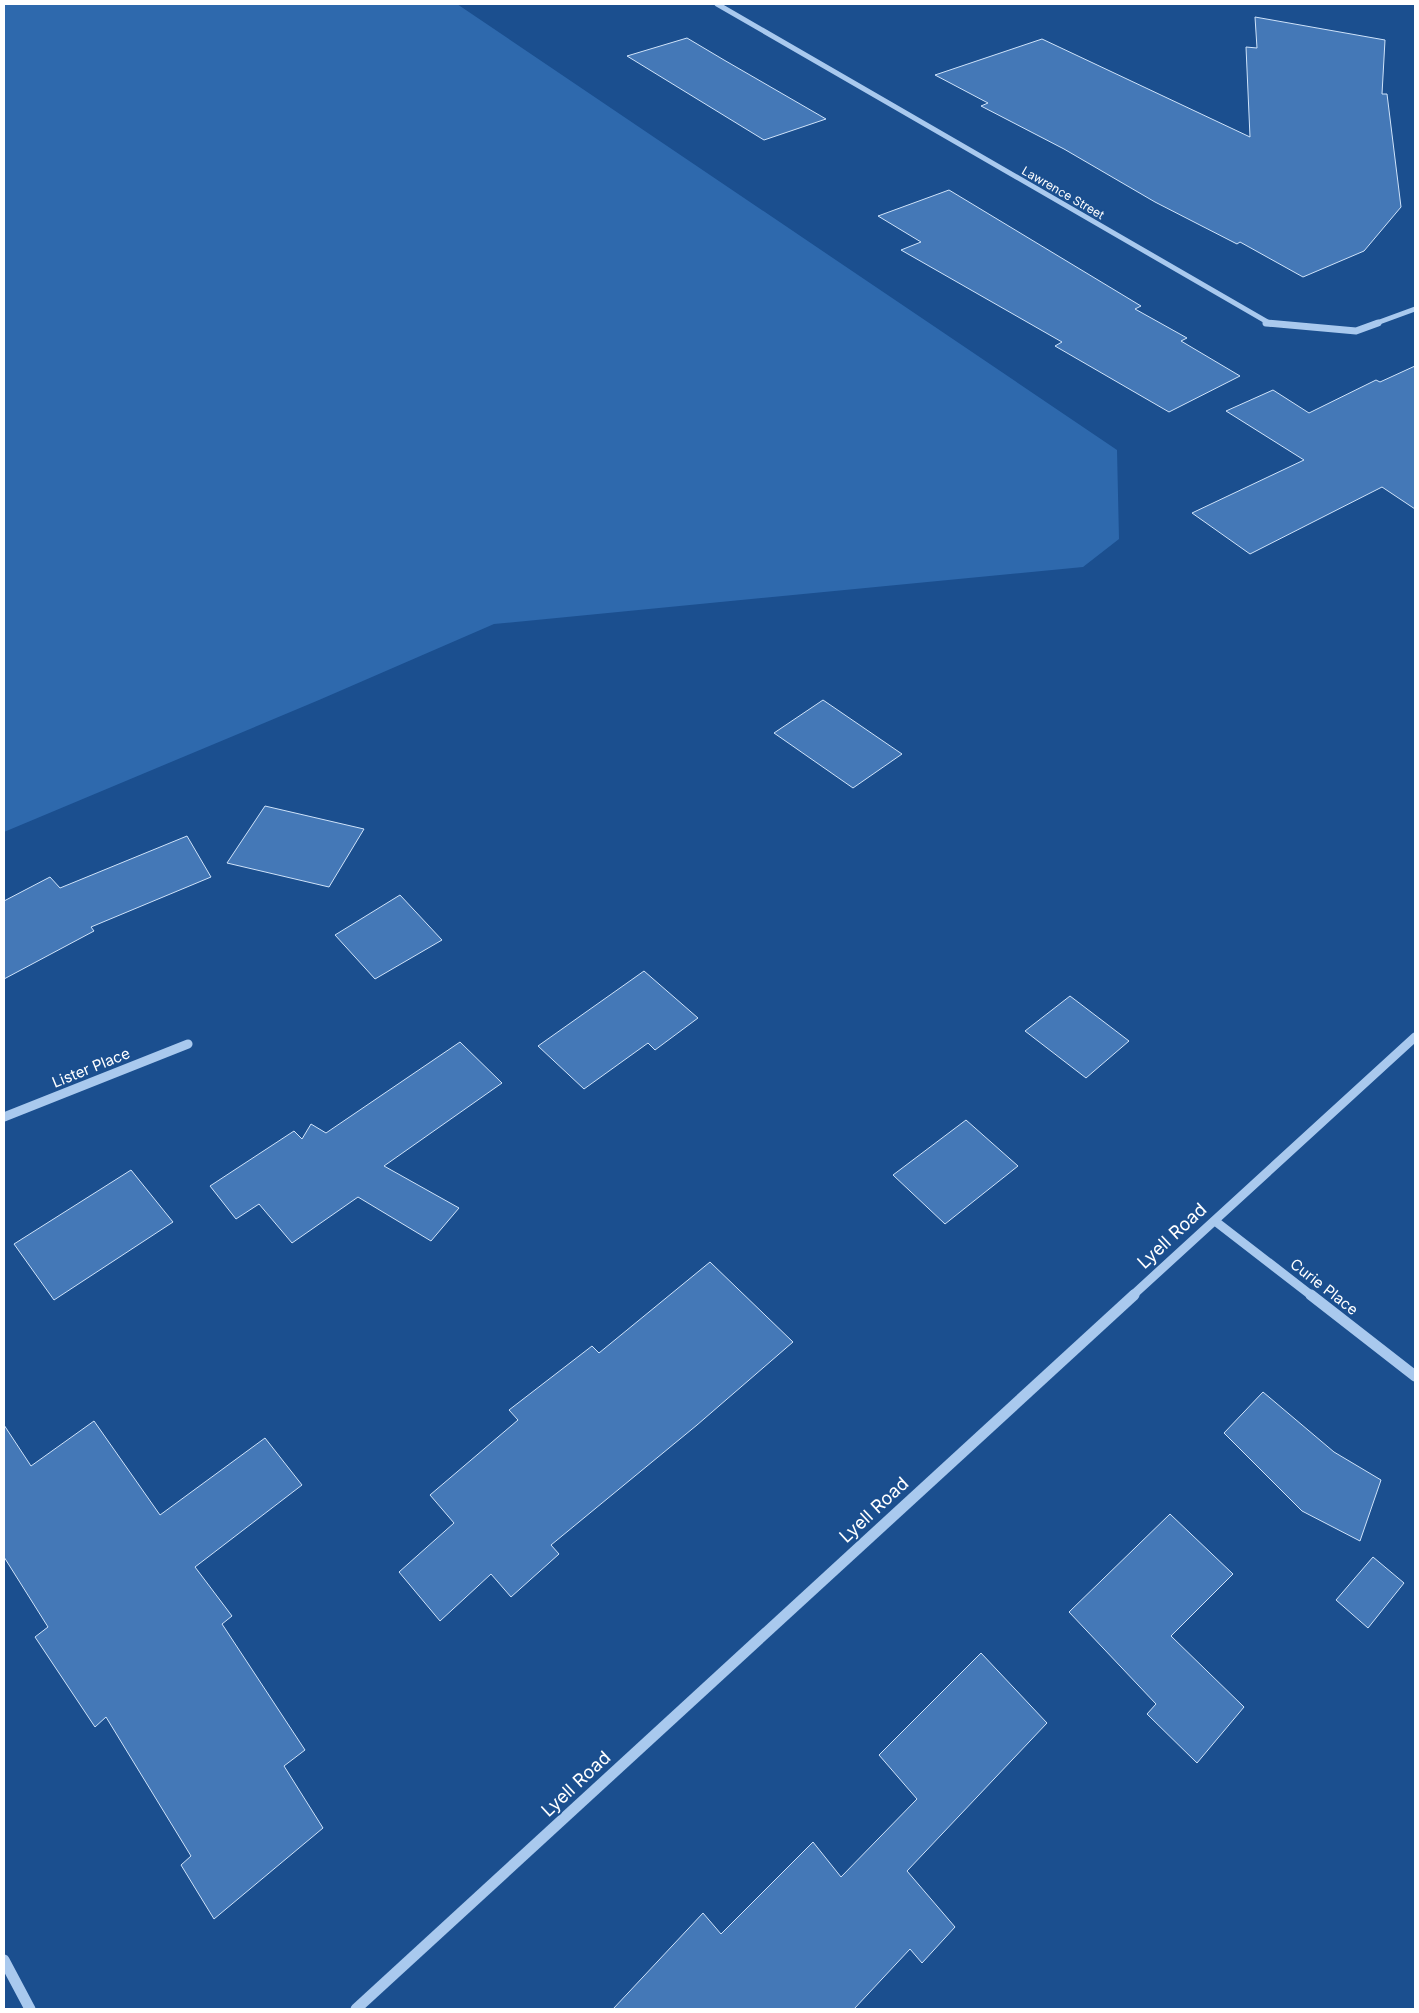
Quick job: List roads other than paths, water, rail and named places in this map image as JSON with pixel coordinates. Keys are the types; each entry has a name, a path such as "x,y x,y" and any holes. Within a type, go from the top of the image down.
{"street":[{"name":"Lawrence Street","path":"717,4 1268,324 1356,331 1415,309"},
{"name":"Lyell Road","path":"356,2009 1415,1037"},
{"name":"Lister Place","path":"4,1118 188,1044"},
{"name":"Curie Place","path":"1215,1221 1415,1376"},
{"path":"4,1960 30,2009"}]}
